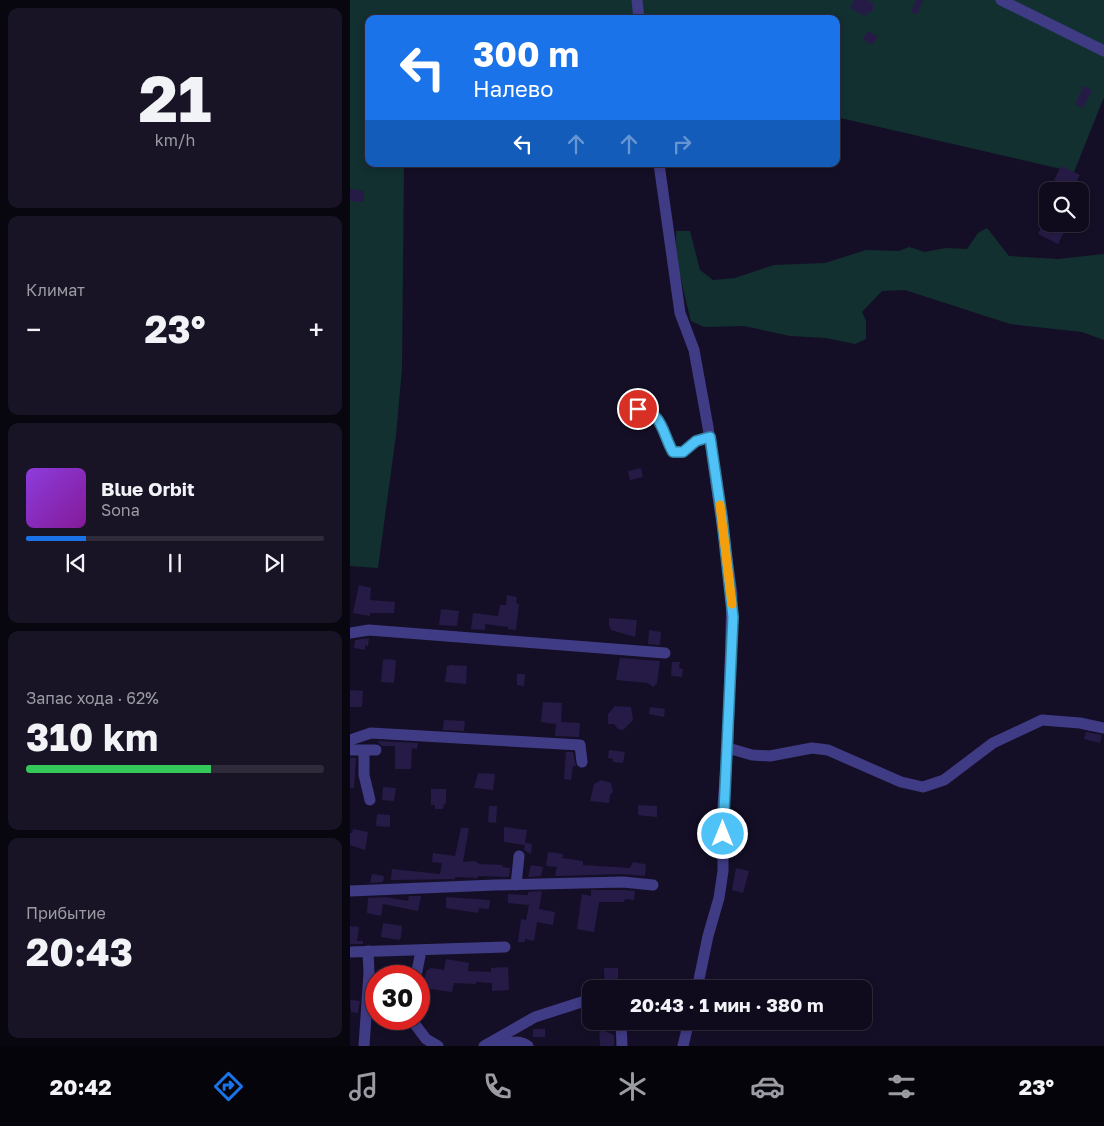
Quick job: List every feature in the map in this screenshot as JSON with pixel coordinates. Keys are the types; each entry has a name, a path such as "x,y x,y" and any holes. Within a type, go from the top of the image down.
{"street":[{"path":"637,0 639,15"},
{"path":"1001,0 1104,51"},
{"path":"659,167 680,313 694,350 710,437 732,594 728,748 723,806 723,871 719,898 708,936 699,980"},
{"path":"638,409 650,412 660,421 673,452 683,452 696,441 710,437"},
{"path":"350,633 369,630 665,653"},
{"path":"728,748 761,756 812,748 828,750 901,782 923,787 944,780 993,743 1042,720 1080,723 1104,728"},
{"path":"350,740 371,733 580,745 582,762"},
{"path":"350,750 376,750"},
{"path":"364,751 364,775 370,800"},
{"path":"516,885 519,856"},
{"path":"350,891 622,882 653,885"},
{"path":"350,952 505,947"},
{"path":"364,1046 369,973 368,951"},
{"path":"418,965 421,951"},
{"path":"484,1046 535,1017 582,1002"},
{"path":"419,1030 426,1039 438,1046"},
{"path":"621,1030 622,1046"},
{"path":"683,1046 687,1030"},
{"path":"497,1046 514,1042 523,1042 528,1046"}],"green space":[{"path":"350,0 1104,0 1104,97 1074,172 840,118 840,15 365,15 365,167 404,167 402,369 396,435 378,568 350,566"},
{"path":"987,228 1009,256 1058,259 1104,254 1104,340 1082,332 1010,324 905,290 882,291 862,312 866,321 866,339 855,344 826,338 790,336 744,326 704,327 691,321 680,277 676,243 676,231 690,231 700,270 713,280 735,278 774,265 825,263 866,250 899,251 909,247 925,252 945,248 967,249 978,233"}],"building":[{"path":"854,0 867,0 873,3 873,11 868,12 865,16 850,8"},
{"path":"916,0 923,0 917,14 911,12"},
{"path":"868,31 878,37 872,45 863,39"},
{"path":"1084,86 1092,90 1083,108 1075,104"},
{"path":"1061,166 1080,175 1076,182 1058,182 1054,180"},
{"path":"350,189 364,191 363,202 350,201"},
{"path":"1039,232 1064,232 1058,244 1038,234"},
{"path":"641,468 643,477 630,480 628,471"},
{"path":"359,585 371,588 370,600 395,602 394,613 370,613 370,616 353,613"},
{"path":"507,595 517,597 516,603 519,604 516,630 485,624 485,630 471,629 473,613 498,616 500,605 506,605"},
{"path":"441,609 459,611 457,626 439,625"},
{"path":"609,618 637,620 635,637 611,630"},
{"path":"649,630 661,632 660,645 648,644"},
{"path":"369,638 368,646 365,645 365,650 354,648 355,640"},
{"path":"620,658 660,661 657,683 653,687 648,683 616,680"},
{"path":"383,660 396,660 394,683 381,682"},
{"path":"672,662 680,662 679,668 683,669 682,677 671,676"},
{"path":"447,666 467,666 466,684 445,682"},
{"path":"517,674 525,674 524,686 517,685"},
{"path":"350,690 363,691 362,707 350,707"},
{"path":"543,702 562,703 561,722 580,723 579,737 555,736 556,724 541,722"},
{"path":"615,706 631,707 633,720 623,730 618,729 614,724 608,724 608,714"},
{"path":"650,707 665,709 664,717 649,714"},
{"path":"444,720 465,721 464,731 443,730"},
{"path":"1086,732 1102,735 1100,743 1084,739"},
{"path":"377,741 418,743 417,749 412,748 411,769 395,769 395,746 382,746"},
{"path":"609,750 625,752 623,763 613,762 613,759 608,758"},
{"path":"566,752 573,752 576,766 573,766 571,780 564,779"},
{"path":"350,758 356,758 354,788 350,788"},
{"path":"478,773 495,774 493,790 474,788"},
{"path":"601,780 611,783 613,792 610,795 609,803 590,801 594,784"},
{"path":"383,787 396,788 394,801 382,800"},
{"path":"431,789 446,789 446,804 444,804 443,809 435,809 435,805 431,805"},
{"path":"638,805 657,806 657,817 638,815"},
{"path":"489,806 497,806 496,823 488,822"},
{"path":"377,814 390,815 390,827 376,826"},
{"path":"504,827 527,830 525,843 532,844 531,854 524,850 525,845 504,842"},
{"path":"461,828 469,828 463,862 475,861 479,864 503,865 502,867 510,868 509,877 478,876 478,878 455,877 455,879 391,880 392,869 440,874 442,863 432,862 433,853 455,856"},
{"path":"353,829 368,832 365,850 350,845 350,833 352,833"},
{"path":"548,852 563,854 562,858 583,861 583,865 630,868 633,862 646,864 645,876 623,874 555,876 557,867 546,866"},
{"path":"531,865 543,867 541,876 528,877"},
{"path":"736,868 749,871 743,893 732,890"},
{"path":"372,874 384,876 383,882 370,883"},
{"path":"591,890 635,891 634,900 625,899 624,902 599,902 594,932 577,929 582,894 591,896"},
{"path":"542,891 539,909 555,912 553,925 537,922 534,941 525,939 525,942 518,942 521,919 526,920 529,905 508,903 508,894 528,895 528,892"},
{"path":"409,896 421,896 418,911 383,904 381,916 367,913 368,898 385,897 408,901"},
{"path":"446,897 490,900 489,909 479,908 478,913 446,908"},
{"path":"383,923 402,926 401,938 399,940 381,937"},
{"path":"350,926 359,927 357,941 363,941 363,944 350,944"},
{"path":"446,959 469,963 468,971 491,972 491,968 508,967 509,990 492,991 492,983 476,982 476,984 454,983 452,992 430,989 430,969 444,970"},
{"path":"604,968 618,968 618,980 605,980"},
{"path":"350,1000 360,1001 358,1013 351,1012"},
{"path":"533,1029 545,1029 545,1037 533,1037"},
{"path":"599,1030 614,1035 614,1046 600,1046"}],"slow traffic":[{"path":"720,505 732,604"}],"route":[{"path":"638,409 650,412 660,421 673,452 683,452 696,441 710,437 722,518 725,557 732,594 733,617 723,834"}]}
